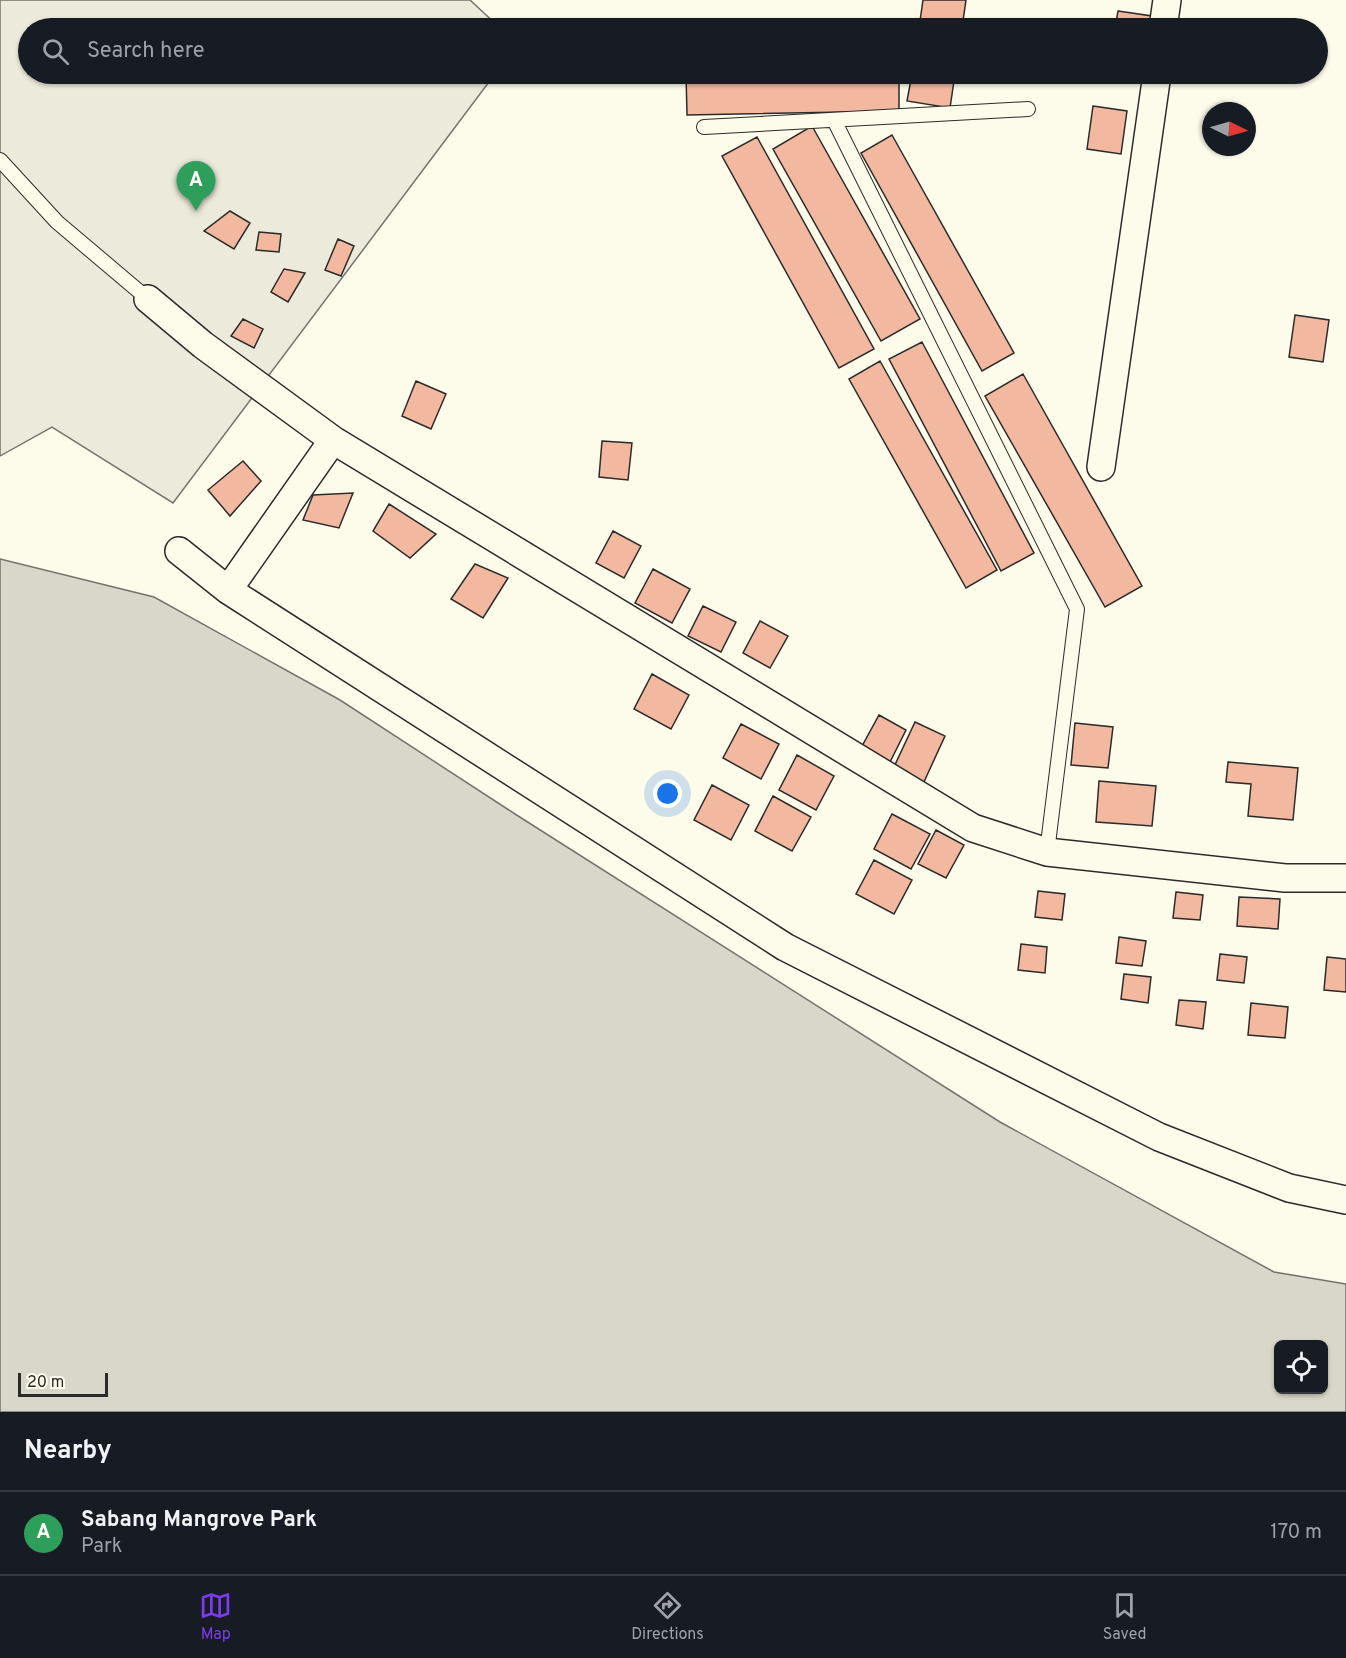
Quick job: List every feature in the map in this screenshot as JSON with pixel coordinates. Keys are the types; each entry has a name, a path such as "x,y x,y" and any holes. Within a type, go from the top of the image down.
{"street":[{"path":"1164,18 1167,0"},
{"path":"1101,467 1156,84"},
{"path":"148,299 203,345 333,440 973,828 1047,852 1285,878 1346,878"},
{"path":"228,590 333,440"},
{"path":"179,551 228,590 785,947 1159,1137 1289,1188 1346,1200"}],"lane":[{"path":"704,127 1028,109"},
{"path":"834,120 1077,609 1047,852"},
{"path":"0,160 57,222 148,299"}],"shaded area":[{"path":"0,0 470,0 489,18 18,18 18,84 487,84 173,503 52,427 0,456"},
{"path":"0,559 154,597 340,700 1000,1122 1274,1272 1346,1284 1346,1412 0,1412"}],"building":[{"path":"923,0 966,0 963,18 920,18"},
{"path":"1118,11 1152,16 1152,18 1117,18"},
{"path":"686,84 899,84 899,111 687,115"},
{"path":"910,84 954,84 950,108 907,101"},
{"path":"1093,106 1127,111 1121,154 1087,149"},
{"path":"812,126 920,319 881,341 773,149"},
{"path":"892,135 1014,353 982,371 861,153"},
{"path":"757,137 874,349 839,368 722,156"},
{"path":"230,211 250,223 234,249 204,231"},
{"path":"259,232 281,234 279,252 256,250"},
{"path":"338,239 354,246 341,276 325,270"},
{"path":"284,269 305,273 288,302 271,292"},
{"path":"1295,315 1329,320 1323,362 1289,357"},
{"path":"243,319 263,329 254,348 231,336"},
{"path":"922,342 1034,553 1001,571 889,359"},
{"path":"880,361 997,570 966,588 849,379"},
{"path":"1023,374 1142,586 1105,607 985,396"},
{"path":"416,381 446,394 431,429 402,416"},
{"path":"602,441 632,443 628,480 599,477"},
{"path":"243,461 261,481 230,516 208,490"},
{"path":"353,493 339,528 303,520 313,495"},
{"path":"389,504 436,534 410,558 373,531"},
{"path":"613,531 641,546 624,578 596,563"},
{"path":"475,564 508,578 483,618 451,599"},
{"path":"653,569 690,589 672,623 635,603"},
{"path":"703,606 736,622 721,652 688,636"},
{"path":"760,621 788,636 770,668 743,653"},
{"path":"652,674 689,695 671,729 634,709"},
{"path":"879,715 906,730 890,762 861,748"},
{"path":"915,722 945,736 923,784 893,769"},
{"path":"1075,723 1113,727 1108,768 1071,765"},
{"path":"741,724 779,744 761,779 723,758"},
{"path":"797,755 834,776 816,810 779,790"},
{"path":"1228,762 1298,768 1293,820 1248,816 1251,784 1226,782"},
{"path":"1099,781 1156,786 1152,826 1096,822"},
{"path":"712,785 749,805 731,840 694,820"},
{"path":"773,796 811,817 792,851 755,831"},
{"path":"892,814 930,834 911,869 874,849"},
{"path":"936,830 964,845 946,878 918,864"},
{"path":"874,860 912,880 894,914 856,894"},
{"path":"1038,891 1065,894 1062,920 1035,917"},
{"path":"1176,892 1203,895 1200,920 1173,918"},
{"path":"1239,897 1280,899 1278,929 1237,926"},
{"path":"1119,937 1146,941 1142,966 1116,963"},
{"path":"1021,944 1047,947 1045,973 1018,970"},
{"path":"1220,954 1247,957 1244,983 1217,980"},
{"path":"1327,957 1346,959 1346,992 1324,990"},
{"path":"1124,974 1151,977 1148,1003 1121,999"},
{"path":"1179,1000 1206,1002 1203,1029 1176,1025"},
{"path":"1251,1003 1288,1007 1285,1038 1248,1035"}],"place":[{"name":"Sabang Mangrove Park","path":"196,211"}]}
